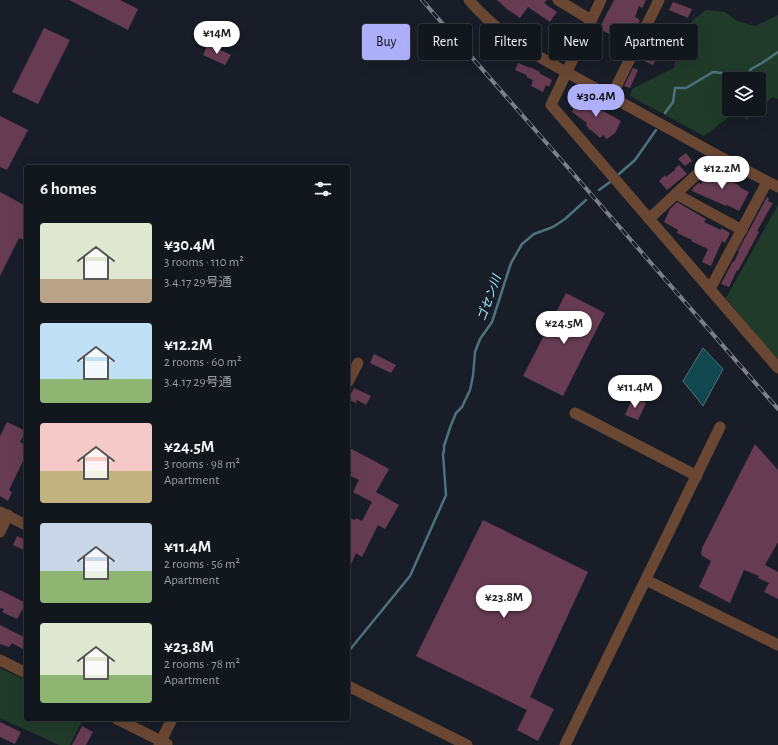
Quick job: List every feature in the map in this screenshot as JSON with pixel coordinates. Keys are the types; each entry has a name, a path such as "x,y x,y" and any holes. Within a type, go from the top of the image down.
{"street":[{"path":"469,0 488,20 535,54 778,188"},
{"path":"558,0 591,20"},
{"path":"601,0 551,104 778,368"},
{"path":"611,97 659,0"},
{"path":"649,219 710,162 714,154"},
{"path":"710,289 767,182"},
{"path":"676,194 742,230"},
{"path":"350,378 358,363"},
{"path":"575,413 697,476"},
{"path":"565,745 720,427"},
{"path":"0,532 4,514 24,523"},
{"path":"646,580 778,645"},
{"path":"0,660 24,672"},
{"path":"350,687 467,745"},
{"path":"121,721 163,744"},
{"path":"163,744 171,721"},
{"path":"163,744 178,721"}],"green space":[{"path":"706,10 725,12 737,21 755,26 778,15 778,99 773,97 766,103 766,72 722,72 722,116 730,116 704,136 630,96 632,89 674,68 675,60 698,60 698,24 689,24"},
{"path":"743,116 751,116 746,120"},
{"path":"778,205 778,361 726,298"},
{"path":"0,668 24,679 24,721 82,721 70,745 59,745 0,718"}],"water":[{"path":"703,348 723,369 703,406 683,381"}],"building":[{"path":"69,0 120,0 138,9 128,30"},
{"path":"497,0 547,0 544,3 557,12 550,22 528,7 520,18"},
{"path":"614,0 646,0 642,8 639,6 635,17 640,20 638,24 610,24 610,34 602,30 602,24"},
{"path":"673,2 692,9 688,18 669,10"},
{"path":"44,28 70,40 38,104 12,92"},
{"path":"208,44 231,55 225,65 203,55"},
{"path":"642,60 656,60 653,65"},
{"path":"518,63 540,72 539,73 552,80 549,87 546,85 543,92 531,86 533,80 526,77 527,75 515,70"},
{"path":"633,68 638,70 630,88 624,86"},
{"path":"581,92 587,95 585,98 593,102 591,106 621,121 615,133 607,139 603,135 600,138 590,130 586,125 587,123 572,112"},
{"path":"0,116 28,130 7,170 0,167"},
{"path":"686,153 692,161 685,166 678,159"},
{"path":"679,165 687,174 667,190 659,181 665,175 666,177 675,170 675,168"},
{"path":"713,169 718,171 717,173 730,179 729,180 740,186 739,187 749,192 739,211 692,191 698,183 701,184 704,177"},
{"path":"0,192 24,205 24,240 19,238 0,276"},
{"path":"767,197 769,198 768,201 773,203 757,231 759,232 729,287 721,284 733,261 734,262 738,251"},
{"path":"677,202 706,219 704,222 730,233 725,243 722,241 711,266 702,262 708,249 677,233 678,230 664,222 670,209"},
{"path":"566,293 605,313 563,396 523,376"},
{"path":"374,354 396,365 391,373 370,363"},
{"path":"354,388 371,396 366,405 357,400 356,403 350,400 350,395"},
{"path":"633,397 646,403 638,420 625,415"},
{"path":"7,422 24,430 24,435 20,442 24,444 24,459 9,490 12,492 8,501 0,496 0,436"},
{"path":"755,444 778,470 778,542 765,565 778,572 778,599 764,592 769,583 758,578 759,576 744,570 730,603 699,587 711,561 701,555 702,548"},
{"path":"350,448 389,469 376,492 399,505 385,529 378,525 362,557 356,553 350,566 350,518 355,520 356,518 362,521 372,502 353,492 359,480 350,476"},
{"path":"483,520 588,572 530,697 554,709 538,741 517,730 527,710 416,656"},
{"path":"17,536 24,539 24,550 13,545"},
{"path":"0,590 24,602 24,607 17,619 2,612 4,609 0,608"},
{"path":"0,625 24,637 24,650 12,643 9,647 0,644"},
{"path":"0,722 21,732 15,744 0,737"},
{"path":"82,726 93,732 86,745 72,745"}],"waterway":[{"name":"ゴセン川","path":"665,113 673,102 675,88 686,88 713,72 739,75 748,74 751,69 778,52"},
{"name":"ゴセン川","path":"619,174 635,160 656,130"},
{"name":"ゴセン川","path":"599,190 610,182"},
{"name":"ゴセン川","path":"350,650 410,576 446,495 443,454 444,446 456,413 462,407 470,390 475,352 480,339 492,322 511,263 522,244 534,234 553,227 565,219 586,200"}],"railway":[{"path":"422,0 778,409"}]}
